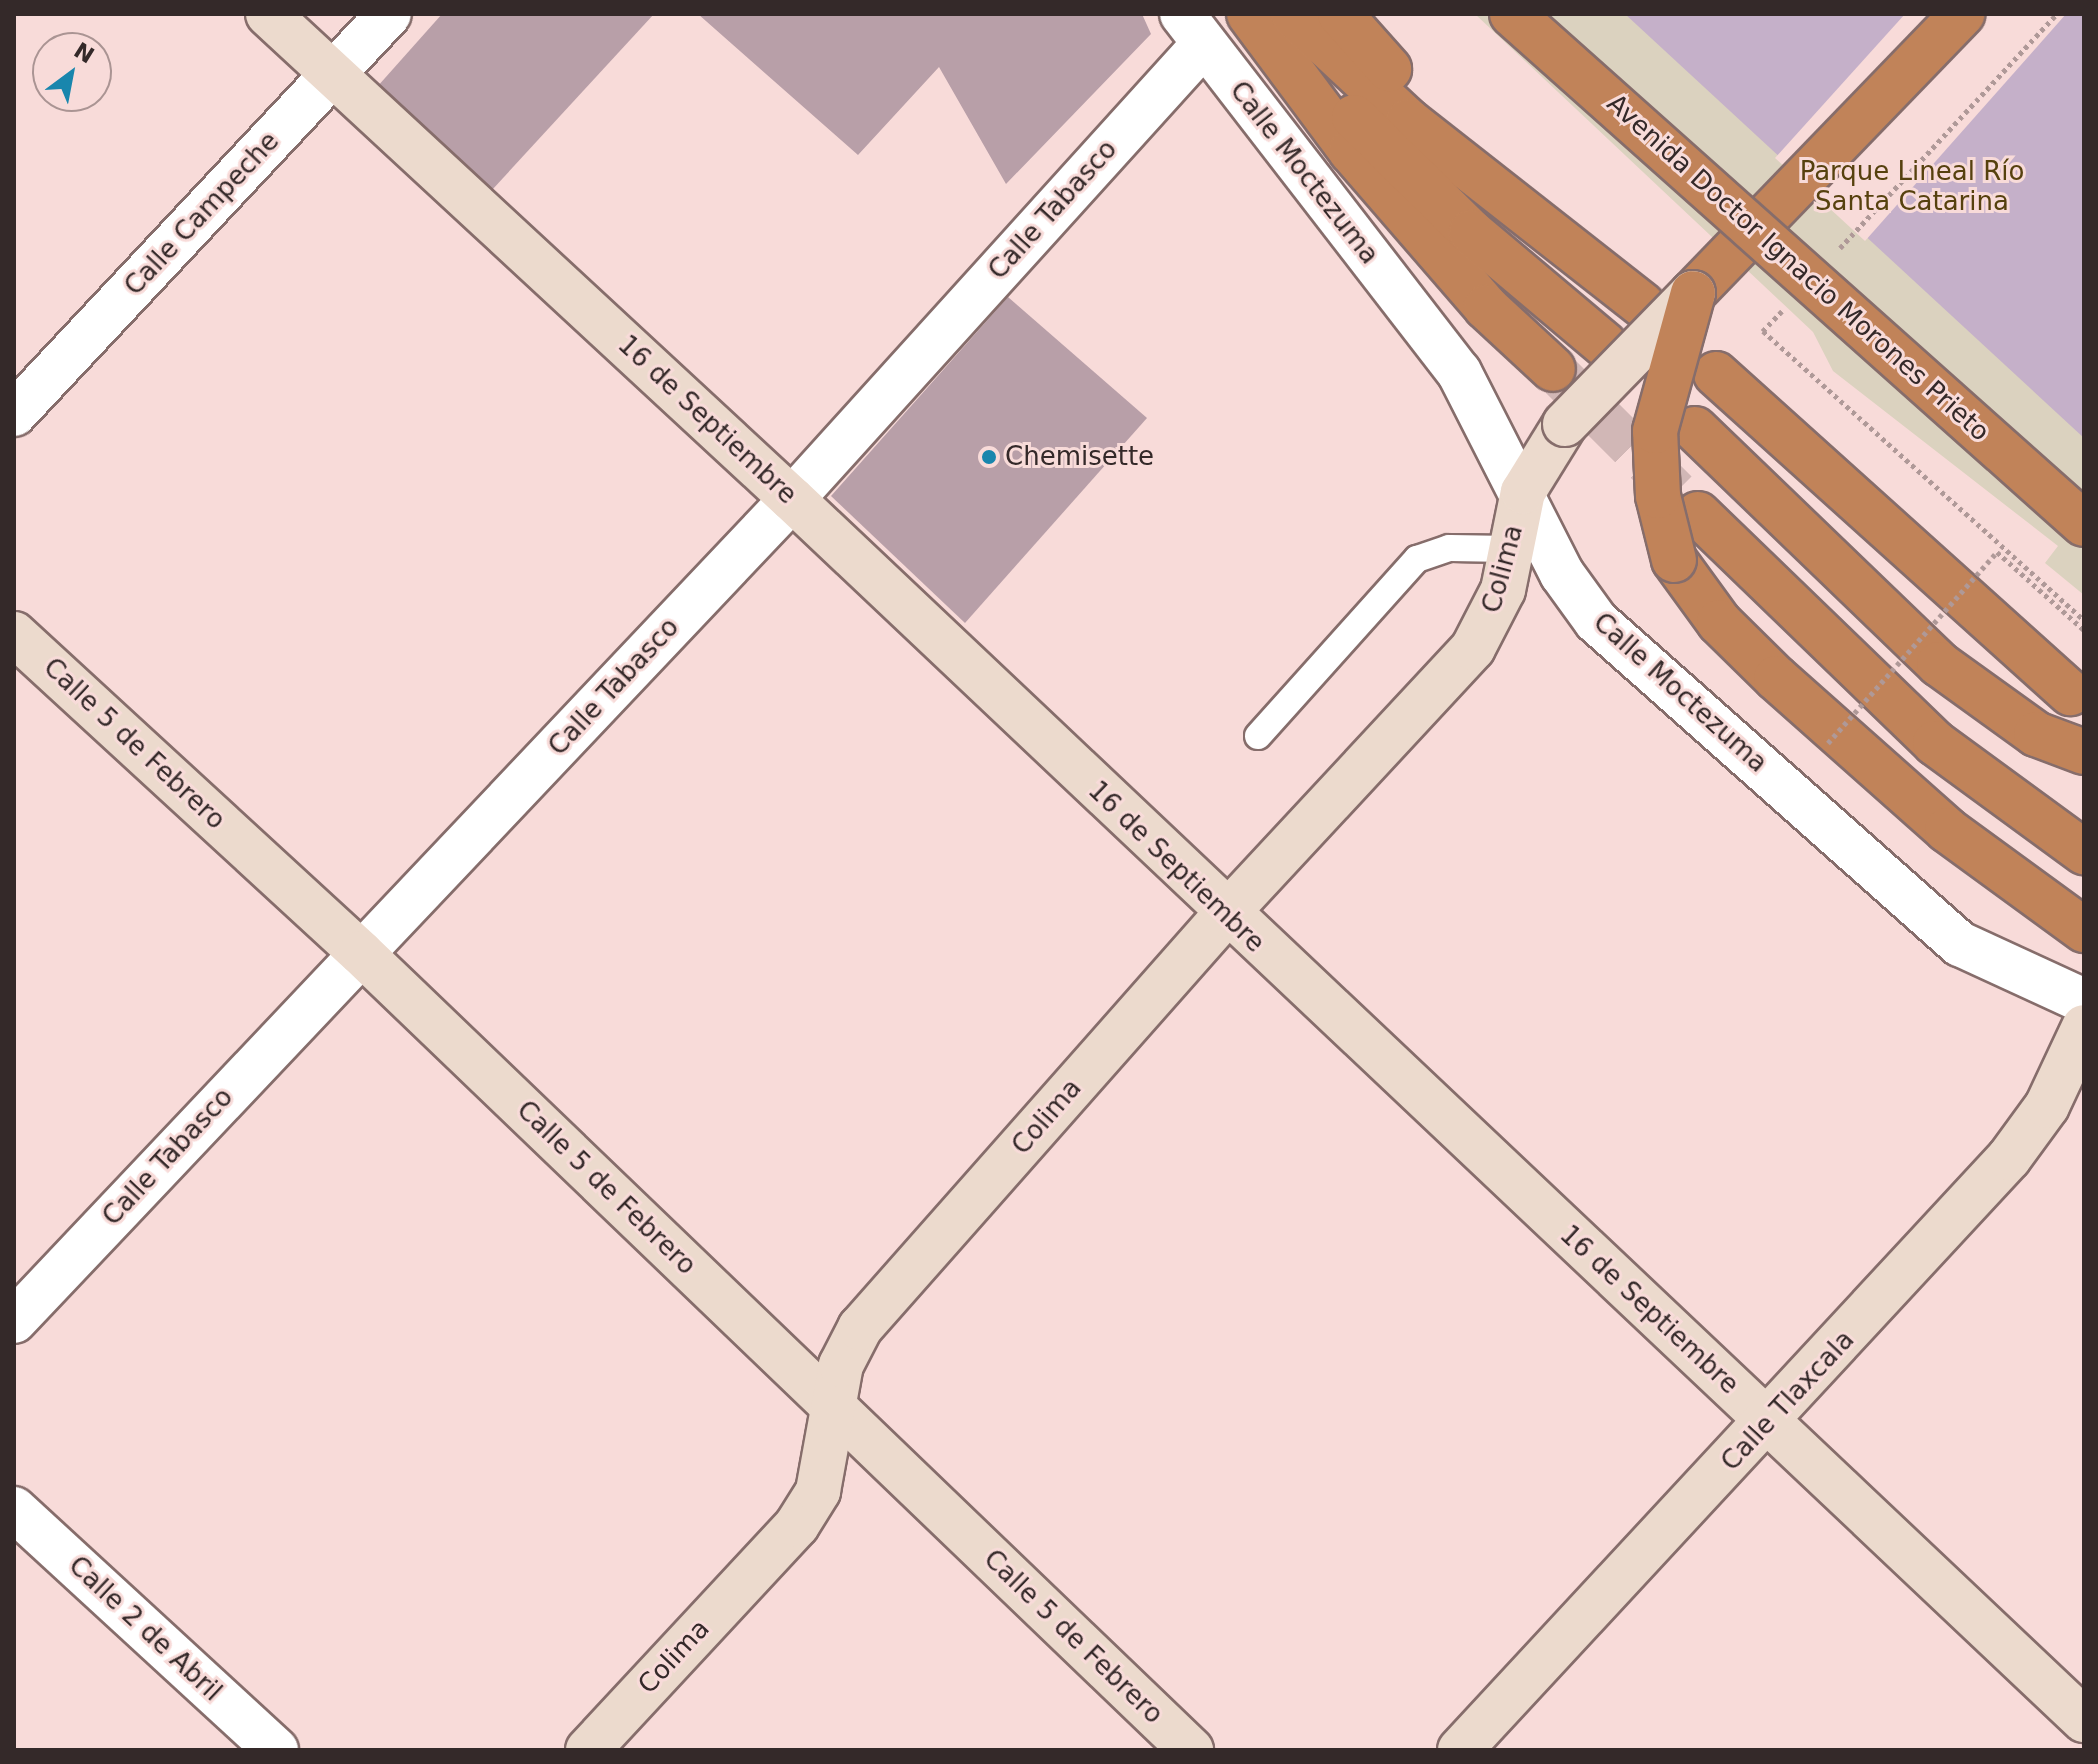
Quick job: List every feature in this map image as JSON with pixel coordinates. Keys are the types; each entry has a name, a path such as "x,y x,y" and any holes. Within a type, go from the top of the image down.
{"highway":[{"path":"1249,14 1294,74 1486,307 1553,369"},
{"path":"1293,14 1408,121 1643,305"},
{"path":"1340,14 1507,199"},
{"name":"Avenida Doctor Ignacio Morones Prieto","path":"1512,14 2084,524"},
{"path":"1962,14 1693,293 1655,431 1658,496 1674,560 1719,622 1776,678 1947,830 2084,930"},
{"path":"1294,74 1341,105 1471,232 1605,345"},
{"path":"1716,374 2070,693"},
{"path":"1695,429 1939,664 2036,734 2084,752"},
{"path":"1698,514 1935,743 2084,852"}],"street":[{"name":"16 de Septiembre","path":"268,14 792,499 1225,915 1770,1422 2084,1720"},
{"name":"Calle Campeche","path":"14,414 389,14"},
{"name":"Calle Moctezuma","path":"1193,29 1459,372 1523,492 1562,574 1596,621 1960,944 2084,1001"},
{"name":"Calle Tabasco","path":"14,1321 792,499 1193,29"},
{"name":"Colima","path":"588,1750 797,1525 818,1491 831,1404 841,1365 860,1328 1225,915 1473,648 1503,590 1523,492 1565,424 1693,293"},
{"name":"Calle 5 de Febrero","path":"14,634 361,953 1191,1750"},
{"name":"Calle Tlaxcala","path":"1460,1750 1770,1422 2009,1158 2047,1106 2084,1027"},
{"name":"Calle 2 de Abril","path":"14,1509 276,1750"}],"lane":[{"path":"1258,736 1417,559 1449,548 1511,549"}],"path":[{"path":"1828,262 2057,14"},
{"path":"1784,308 1763,331 2084,620"},
{"path":"1828,743 1997,552 2084,630"}],"green space":[{"name":"Parque Lineal Río Santa Catarina","path":"1475,14 2084,14 2084,595 2045,563 2058,546 1833,371 1813,332"}],"shaded area":[{"path":"1625,14 2084,14 2084,438"}],"pier":[{"path":"1905,14 2066,14 1865,241 1775,158"}],"building":[{"path":"442,14 654,14 492,190 377,87"},
{"path":"698,14 1142,14 1151,34 1006,184 939,67 858,155"},
{"name":"Chemisette","path":"1008,297 1147,418 965,623 831,496"}],"tunnel":[{"path":"1553,369 1676,492"}],"place":[{"name":"Chemisette","path":"989,457"}]}
